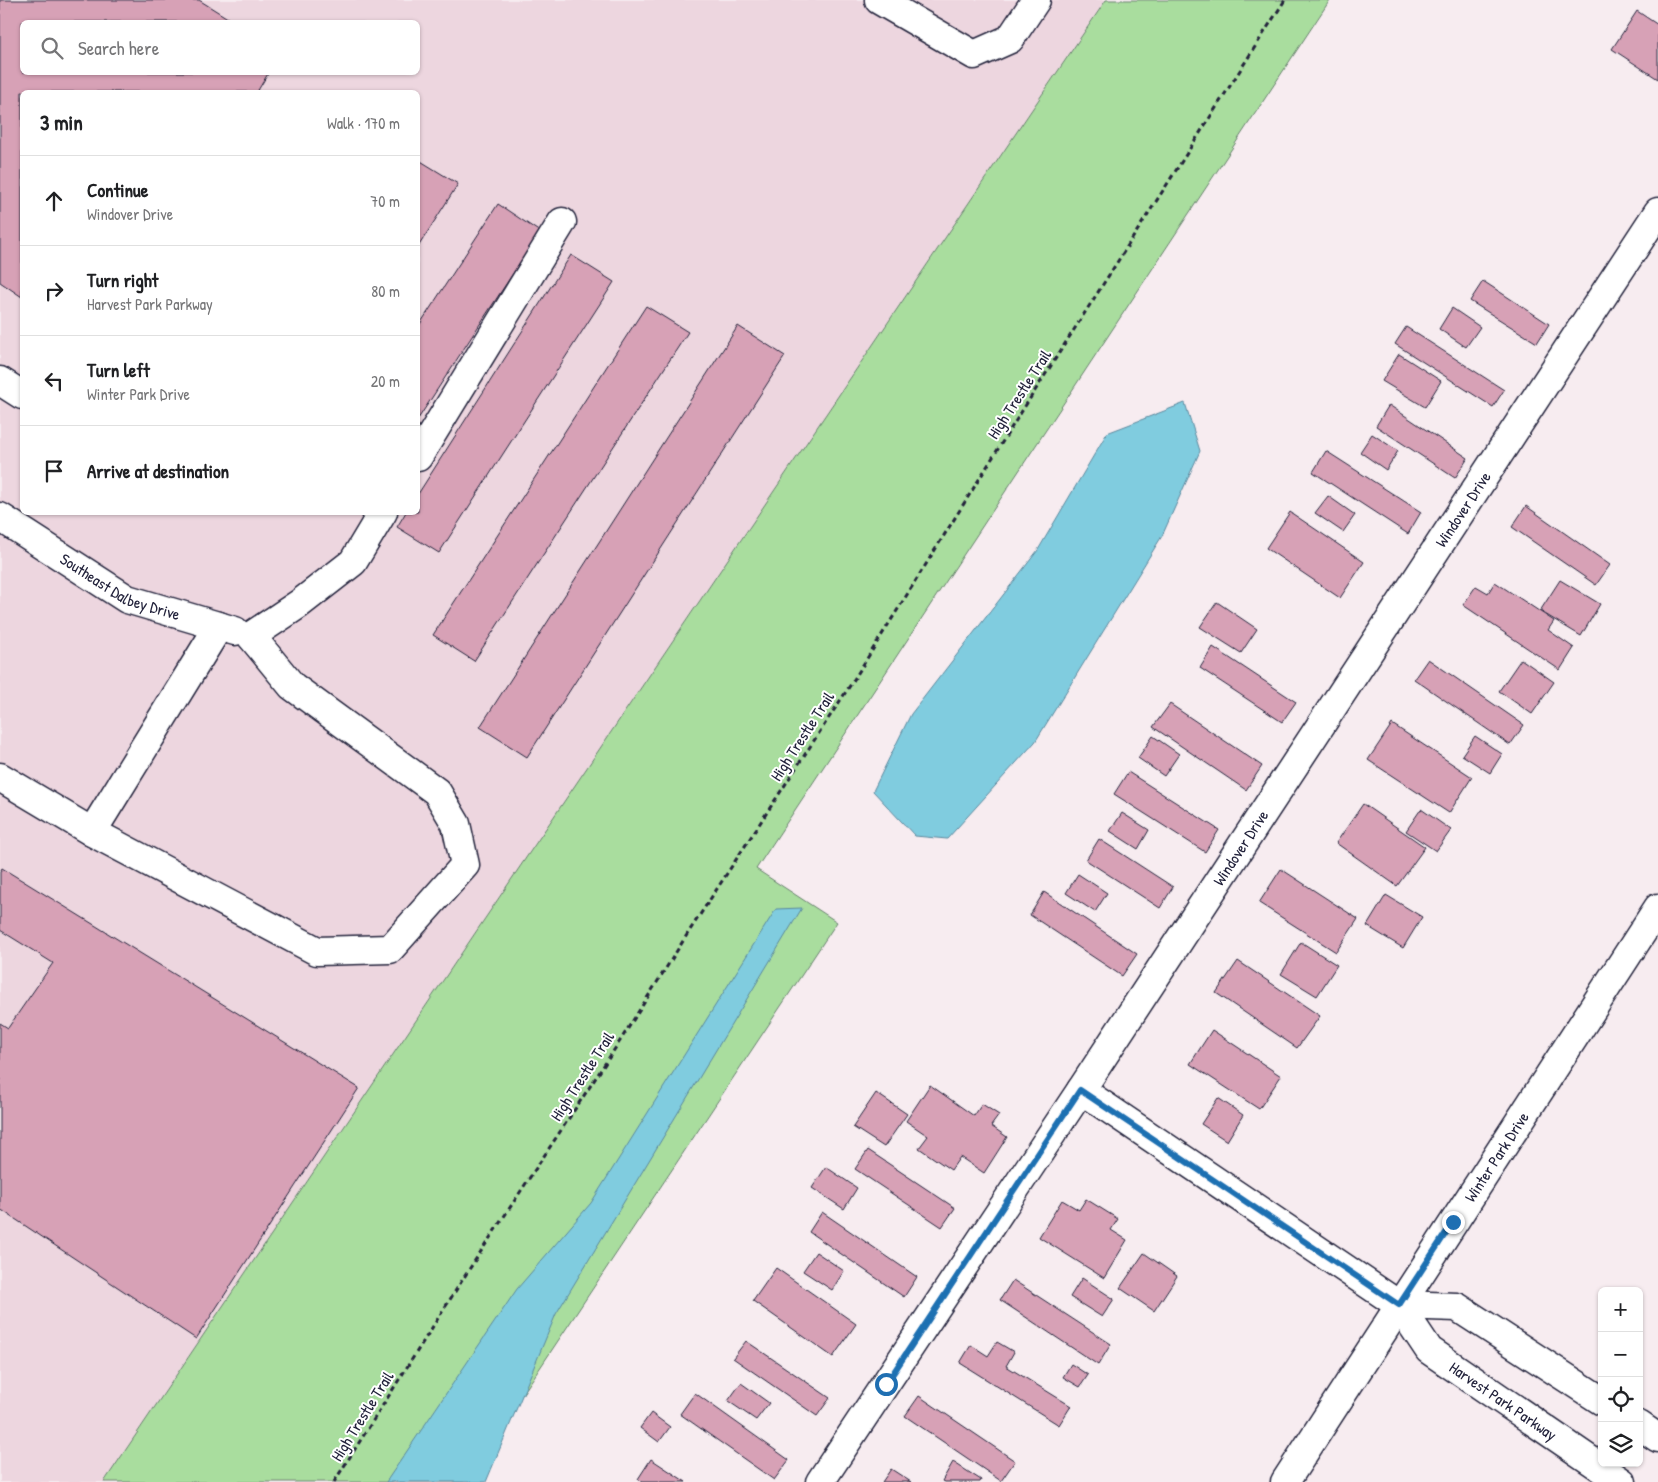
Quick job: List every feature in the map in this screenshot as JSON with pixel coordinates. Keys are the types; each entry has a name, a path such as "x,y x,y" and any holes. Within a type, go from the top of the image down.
{"street":[{"path":"879,0 974,55 1010,39 1036,0"},
{"name":"Windover Drive","path":"820,1482 1658,212"},
{"path":"420,454 562,222"},
{"path":"0,777 92,832 317,951 390,949 465,865 456,824 437,792 292,686 251,636 298,604 353,562 381,515"},
{"name":"Southeast Dalbey Drive","path":"0,517 127,599 251,636"},
{"path":"92,832 219,626"},
{"name":"Winter Park Drive","path":"1285,1482 1658,908"},
{"name":"Harvest Park Parkway","path":"1080,1090 1399,1305 1430,1350 1622,1482"},
{"path":"1399,1305 1457,1307 1598,1398"},
{"path":"1643,1428 1658,1438"}],"path":[{"name":"High Trestle Trail","path":"334,1482 470,1268 620,1041 690,930 853,681 1008,433 1285,0"}],"shaded area":[{"path":"0,0 1106,0 104,1482 0,1482"}],"green space":[{"path":"1106,0 1330,0 756,869 837,922 464,1482 104,1482"}],"water":[{"path":"1185,403 1200,451 1162,536 1035,742 947,839 915,836 873,791 911,714 1038,550 1107,433"},
{"path":"802,908 556,1314 486,1482 386,1482 517,1289 591,1203 776,909"}],"building":[{"path":"0,0 199,0 231,20 20,20 20,75 267,75 258,90 20,90 20,296 0,282"},
{"path":"1637,11 1658,25 1658,79 1612,49"},
{"path":"420,161 458,184 420,244"},
{"path":"498,204 540,232 420,416 420,324"},
{"path":"571,255 614,282 439,553 397,527 404,515 420,515 420,491"},
{"path":"1483,281 1549,324 1537,343 1470,301"},
{"path":"646,306 688,332 474,661 433,635"},
{"path":"1452,308 1480,327 1466,347 1439,329"},
{"path":"738,326 785,356 527,757 480,727"},
{"path":"1406,327 1504,390 1493,407 1395,344"},
{"path":"1399,354 1441,381 1425,407 1382,381"},
{"path":"1389,405 1468,458 1455,478 1376,426"},
{"path":"1372,434 1398,451 1386,470 1360,452"},
{"path":"1326,451 1421,512 1408,534 1313,472"},
{"path":"1328,496 1355,515 1343,532 1315,513"},
{"path":"1526,506 1610,565 1596,585 1512,527"},
{"path":"1290,512 1364,562 1340,598 1266,548"},
{"path":"1560,580 1600,604 1581,636 1540,611"},
{"path":"1495,582 1554,621 1548,630 1574,648 1560,670 1463,605 1476,586 1488,593"},
{"path":"1217,602 1257,629 1241,653 1200,627"},
{"path":"1213,647 1296,702 1282,722 1200,668"},
{"path":"1428,659 1524,725 1510,745 1414,679"},
{"path":"1521,659 1554,682 1532,714 1499,691"},
{"path":"1170,704 1262,766 1246,790 1153,727"},
{"path":"1392,724 1472,777 1449,813 1368,760"},
{"path":"1153,736 1179,754 1164,776 1138,758"},
{"path":"1475,736 1502,754 1490,773 1462,755"},
{"path":"1128,772 1219,830 1205,852 1114,794"},
{"path":"1363,804 1425,847 1397,886 1336,843"},
{"path":"1421,809 1451,830 1436,851 1406,831"},
{"path":"1122,813 1149,830 1138,849 1110,831"},
{"path":"1099,839 1173,887 1160,908 1086,860"},
{"path":"2,868 359,1088 196,1339 0,1209 0,1023 8,1028 53,963 0,930 0,872"},
{"path":"1281,869 1358,919 1336,952 1259,903"},
{"path":"1078,874 1107,893 1095,912 1066,893"},
{"path":"1044,892 1137,954 1122,976 1030,915"},
{"path":"1386,895 1422,917 1403,948 1367,926"},
{"path":"1301,942 1337,965 1317,996 1281,974"},
{"path":"1238,961 1320,1016 1297,1048 1216,993"},
{"path":"1212,1030 1281,1076 1259,1109 1190,1064"},
{"path":"930,1085 974,1116 982,1104 999,1115 991,1126 1007,1137 984,1173 960,1157 951,1170 919,1148 928,1136 906,1121"},
{"path":"876,1093 907,1114 884,1147 853,1127"},
{"path":"1218,1098 1243,1115 1227,1141 1201,1124"},
{"path":"868,1150 955,1208 942,1227 855,1169"},
{"path":"826,1167 857,1188 844,1209 812,1188"},
{"path":"1086,1199 1118,1219 1111,1230 1127,1240 1104,1278 1039,1237 1062,1200 1079,1210"},
{"path":"822,1212 917,1277 904,1297 809,1232"},
{"path":"816,1252 844,1271 832,1290 803,1271"},
{"path":"1144,1253 1177,1276 1154,1311 1120,1288"},
{"path":"776,1268 856,1324 833,1357 753,1301"},
{"path":"1082,1278 1114,1299 1102,1317 1070,1297"},
{"path":"1013,1280 1111,1344 1098,1365 1000,1300"},
{"path":"746,1341 830,1398 817,1416 733,1358"},
{"path":"997,1342 1014,1352 1006,1366 1071,1406 1059,1425 960,1363 971,1345 988,1356"},
{"path":"1071,1364 1088,1375 1080,1387 1063,1377"},
{"path":"741,1383 769,1403 756,1420 728,1401"},
{"path":"695,1393 789,1460 774,1480 680,1414"},
{"path":"919,1396 1015,1461 1001,1481 905,1416"},
{"path":"651,1413 670,1427 659,1442 640,1428"},
{"path":"651,1459 686,1482 643,1482 638,1479"},
{"path":"953,1462 981,1480 980,1482 942,1481"},
{"path":"891,1469 911,1482 882,1482"}],"route":[{"path":"886,1384 1080,1090 1399,1305 1453,1222"}]}
